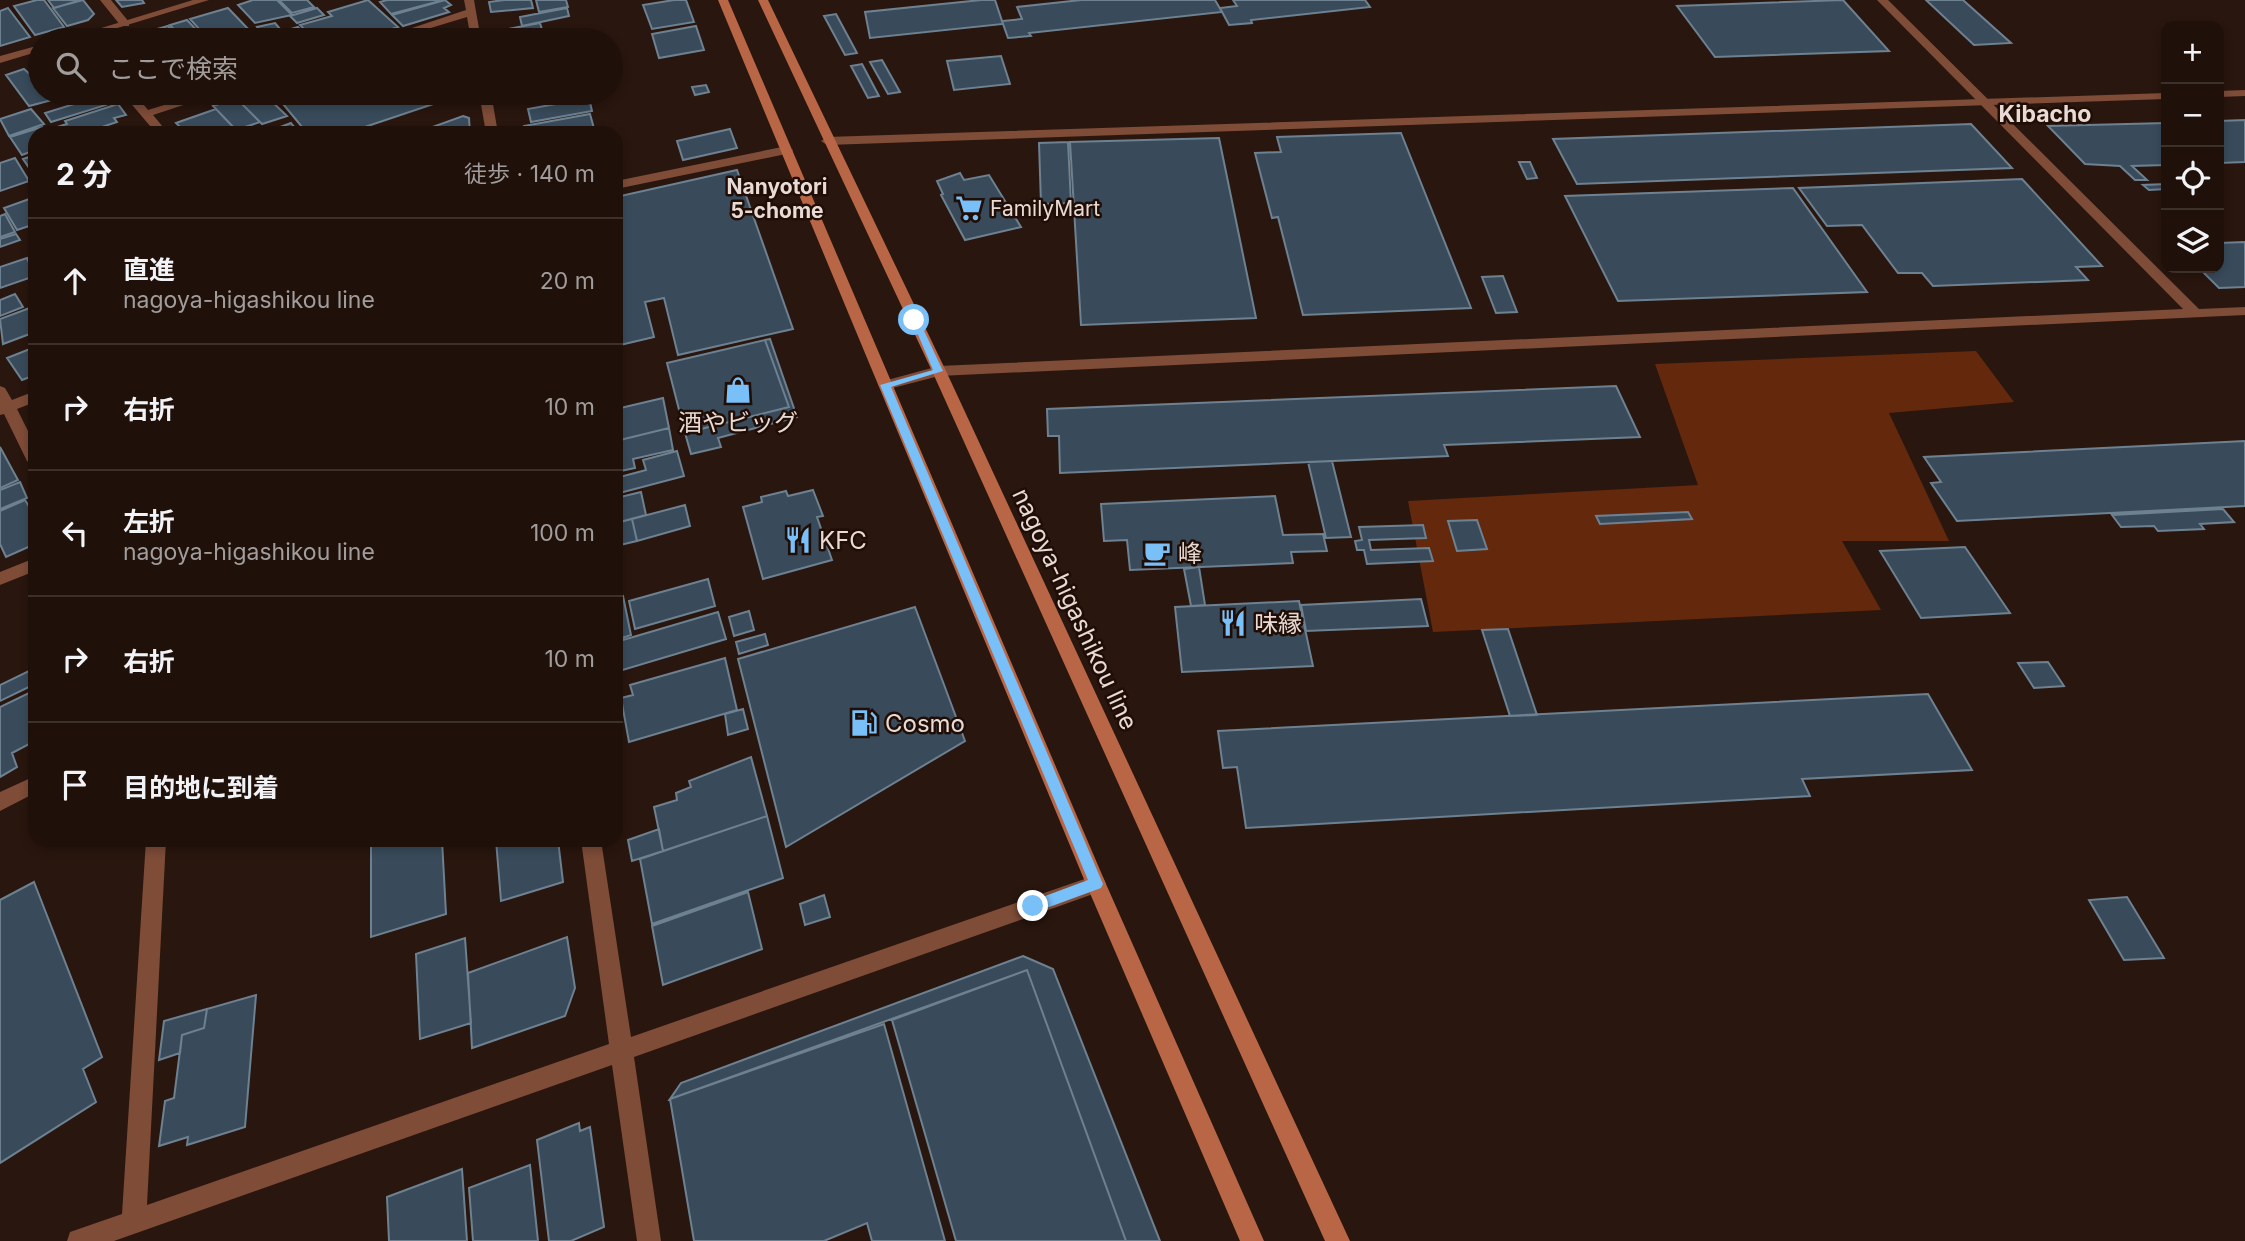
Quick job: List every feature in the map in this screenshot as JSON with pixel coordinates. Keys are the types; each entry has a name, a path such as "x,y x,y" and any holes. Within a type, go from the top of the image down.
{"main road":[{"path":"723,0 1096,884 1252,1241"},
{"name":"nagoya-higashikou line","path":"763,0 827,141 939,371 1338,1241"}],"street":[{"path":"105,0 125,23"},
{"path":"111,28 205,0"},
{"path":"1882,0 2195,313"},
{"path":"412,28 470,6 473,28"},
{"path":"0,60 28,52"},
{"path":"2224,94 2245,93"},
{"path":"827,141 2161,96"},
{"path":"138,105 156,126"},
{"path":"146,114 175,105"},
{"path":"487,105 491,126"},
{"path":"623,184 787,149"},
{"path":"885,385 939,371 2245,311"},
{"path":"0,391 4,409 28,449"},
{"path":"4,409 28,399"},
{"path":"0,579 28,567"},
{"path":"0,802 28,788"},
{"path":"134,1221 156,847"},
{"path":"592,847 649,1241"},
{"path":"79,1241 622,1053 1096,884"}],"shaded area":[{"path":"1976,351 2014,402 1889,413 1949,541 1842,541 1881,610 1433,632 1408,501 1698,485 1655,364"}],"building":[{"path":"44,0 64,27 30,28 14,6"},
{"path":"48,0 81,0 54,8"},
{"path":"83,0 94,14 88,20 67,26 53,8"},
{"path":"116,0 142,0 144,3 122,7"},
{"path":"253,0 277,0 292,15 255,23 238,5"},
{"path":"279,0 307,0 314,7 292,13"},
{"path":"368,0 398,27 303,28 300,25 332,16 328,12"},
{"path":"445,0 451,5 444,8 449,12 403,26 392,15"},
{"path":"531,0 533,8 491,12 489,2"},
{"path":"536,0 566,0 568,7 539,12"},
{"path":"686,0 694,22 652,29 643,5"},
{"path":"995,0 1003,24 870,38 865,12"},
{"path":"1081,0 1215,0 1222,12 1029,33 1031,36 1008,38 1002,21 1022,19 1017,7"},
{"path":"1233,0 1365,0 1370,7 1251,20 1252,23 1229,25 1220,8 1237,6"},
{"path":"1843,0 1889,51 1715,57 1677,6"},
{"path":"1926,0 1963,0 2011,43 1974,45"},
{"path":"440,1 391,14 380,2"},
{"path":"8,8 28,38 0,46 0,11"},
{"path":"228,8 247,28 198,28 190,19"},
{"path":"317,8 324,15 297,23 290,16"},
{"path":"567,8 569,16 522,26 520,17"},
{"path":"836,14 857,53 845,55 824,16"},
{"path":"187,20 195,28 173,28 170,25"},
{"path":"275,23 279,28 258,28"},
{"path":"540,23 542,28 514,28"},
{"path":"696,26 704,50 659,58 652,34"},
{"path":"1001,56 1010,84 954,90 947,61"},
{"path":"882,60 900,92 888,94 870,62"},
{"path":"862,64 879,96 868,98 851,66"},
{"path":"24,69 28,72 28,105 6,75"},
{"path":"706,85 709,92 695,95 692,87"},
{"path":"71,105 106,105 51,122 45,113"},
{"path":"115,105 119,105 126,115 114,118 117,122 105,126 60,126 67,124 65,121"},
{"path":"243,105 276,105 287,116 262,124"},
{"path":"243,105 260,122 248,126 232,126 213,106"},
{"path":"284,105 430,105 368,126 301,126"},
{"path":"550,105 591,105 592,111 531,122 528,109"},
{"path":"31,109 44,124 28,126 28,129 9,136 0,119"},
{"path":"216,109 232,126 179,126 176,123"},
{"path":"590,114 593,126 524,126"},
{"path":"463,116 469,118 470,126 435,126"},
{"path":"2245,120 2245,162 2224,163 2224,121"},
{"path":"2161,123 2161,165 2132,166 2147,180 2135,180 2120,166 2085,164 2048,126"},
{"path":"1971,124 2012,168 1577,184 1553,139"},
{"path":"730,129 737,148 683,160 677,141"},
{"path":"28,131 28,153 22,155 10,137"},
{"path":"1401,133 1471,308 1303,315 1278,217 1272,218 1255,153 1281,152 1277,137"},
{"path":"1219,138 1256,318 1081,325 1070,142"},
{"path":"1068,142 1071,203 1041,204 1039,143"},
{"path":"15,158 28,181 0,191 0,163"},
{"path":"1519,162 1530,162 1537,178 1527,179"},
{"path":"737,170 793,329 678,355 664,298 645,302 654,337 623,344 623,195"},
{"path":"960,173 964,180 989,175 1021,227 965,240 941,195 943,194 937,181"},
{"path":"2022,179 2102,266 2076,267 2088,280 1933,286 1922,273 1898,273 1862,225 1827,226 1799,188"},
{"path":"2161,184 2161,189 2149,190 2143,185"},
{"path":"1793,188 1867,292 1618,301 1565,196"},
{"path":"28,199 28,226 17,230 4,208"},
{"path":"5,214 15,232 0,237 0,216"},
{"path":"16,234 20,240 0,247 0,239"},
{"path":"2245,242 2245,287 2219,288 2204,273 2224,273 2224,243"},
{"path":"27,258 28,278 0,288 0,267"},
{"path":"1503,276 1517,312 1496,313 1482,277"},
{"path":"15,294 23,307 0,316 0,300"},
{"path":"28,309 28,335 3,344 0,319"},
{"path":"770,339 797,417 718,438 721,447 691,454 685,433 789,407 765,340"},
{"path":"765,340 789,407 685,433 667,363"},
{"path":"28,350 28,378 22,380 7,358"},
{"path":"1616,386 1640,437 1444,445 1448,456 1060,473 1059,436 1048,436 1047,409"},
{"path":"663,398 669,428 623,439 623,407"},
{"path":"669,428 673,450 633,459 635,468 623,471 623,439"},
{"path":"2245,441 2245,506 1957,521 1931,483 1941,482 1924,457"},
{"path":"0,447 18,480 0,488"},
{"path":"677,451 684,476 623,492 623,476 646,470 643,460"},
{"path":"1332,461 1351,537 1326,538 1308,462"},
{"path":"20,482 27,498 0,509 0,490"},
{"path":"813,490 823,516 817,517 832,560 763,579 743,507 762,502 761,497 786,491 788,496"},
{"path":"641,492 646,515 623,521 623,496"},
{"path":"1275,496 1283,535 1323,534 1327,551 1291,552 1293,563 1130,570 1127,540 1104,541 1101,504"},
{"path":"25,500 28,505 28,547 6,557 0,544 0,511"},
{"path":"685,505 690,526 637,541 632,519"},
{"path":"2223,509 2234,522 2200,524 2204,529 2158,531 2154,526 2121,527 2112,515"},
{"path":"1688,512 1692,519 1600,524 1596,516"},
{"path":"632,519 637,541 623,544 623,521"},
{"path":"1477,520 1487,549 1457,551 1448,521"},
{"path":"1423,525 1426,538 1369,540 1371,550 1429,548 1433,561 1367,564 1364,550 1357,550 1355,541 1362,540 1359,527"},
{"path":"1965,547 2010,613 1921,618 1880,551"},
{"path":"1199,567 1205,605 1191,606 1184,569"},
{"path":"708,579 715,606 635,629 629,601"},
{"path":"623,596 631,635 623,638"},
{"path":"1421,599 1428,626 1306,631 1301,605"},
{"path":"1299,601 1313,666 1182,672 1175,607"},
{"path":"915,607 965,741 786,847 738,659"},
{"path":"749,611 754,630 734,636 729,617"},
{"path":"718,612 726,639 623,670 623,640"},
{"path":"1508,629 1537,715 1510,716 1482,630"},
{"path":"765,634 768,645 739,654 736,642"},
{"path":"725,658 737,710 629,742 623,698 633,695 630,685"},
{"path":"2048,662 2064,686 2034,688 2018,663"},
{"path":"28,671 28,687 0,701 0,685"},
{"path":"28,693 28,745 12,753 17,767 0,777 0,707"},
{"path":"1928,694 1972,770 1802,779 1810,796 1246,828 1237,767 1223,768 1218,731"},
{"path":"743,709 748,729 728,735 725,714"},
{"path":"751,757 767,816 663,851 654,807 677,800 676,793 691,787 689,781"},
{"path":"767,816 783,878 652,924 640,859"},
{"path":"659,829 663,851 632,861 628,840"},
{"path":"371,847 442,847 446,914 371,937"},
{"path":"497,847 559,847 563,882 501,901"},
{"path":"34,882 102,1057 83,1069 96,1102 0,1163 0,900"},
{"path":"748,892 762,949 663,985 652,926"},
{"path":"824,895 830,917 805,925 800,904"},
{"path":"2127,897 2164,958 2124,960 2089,900"},
{"path":"567,937 575,988 565,1016 472,1048 468,973"},
{"path":"465,938 471,1023 420,1039 416,954"},
{"path":"1023,956 1053,969 1160,1241 1126,1241 1027,970 670,1099 681,1083"},
{"path":"1027,970 1126,1241 956,1241 892,1020"},
{"path":"256,995 245,1127 187,1145 188,1137 159,1146 165,1101 174,1098 182,1035 204,1028 207,1009"},
{"path":"207,1009 204,1028 182,1035 180,1053 159,1060 164,1021"},
{"path":"884,1024 945,1241 872,1241 867,1223 824,1241 694,1241 670,1099"},
{"path":"579,1123 580,1131 590,1127 604,1227 571,1241 549,1241 537,1140"},
{"path":"530,1165 538,1241 473,1241 469,1188"},
{"path":"462,1169 467,1241 389,1241 387,1197"}],"place":[{"name":"FamilyMart","path":"969,208"},
{"name":"酒やビッグ","path":"738,390"},
{"name":"KFC","path":"798,540"},
{"name":"峰","path":"1157,553"},
{"name":"味縁","path":"1233,623"},
{"name":"Cosmo","path":"864,723"}],"district":[{"name":"Kibacho","path":"2045,114"},
{"name":"Nanyotori 5-chome","path":"777,198"}],"route":[{"path":"914,320 939,371 885,385 1096,884 1033,906"}]}
